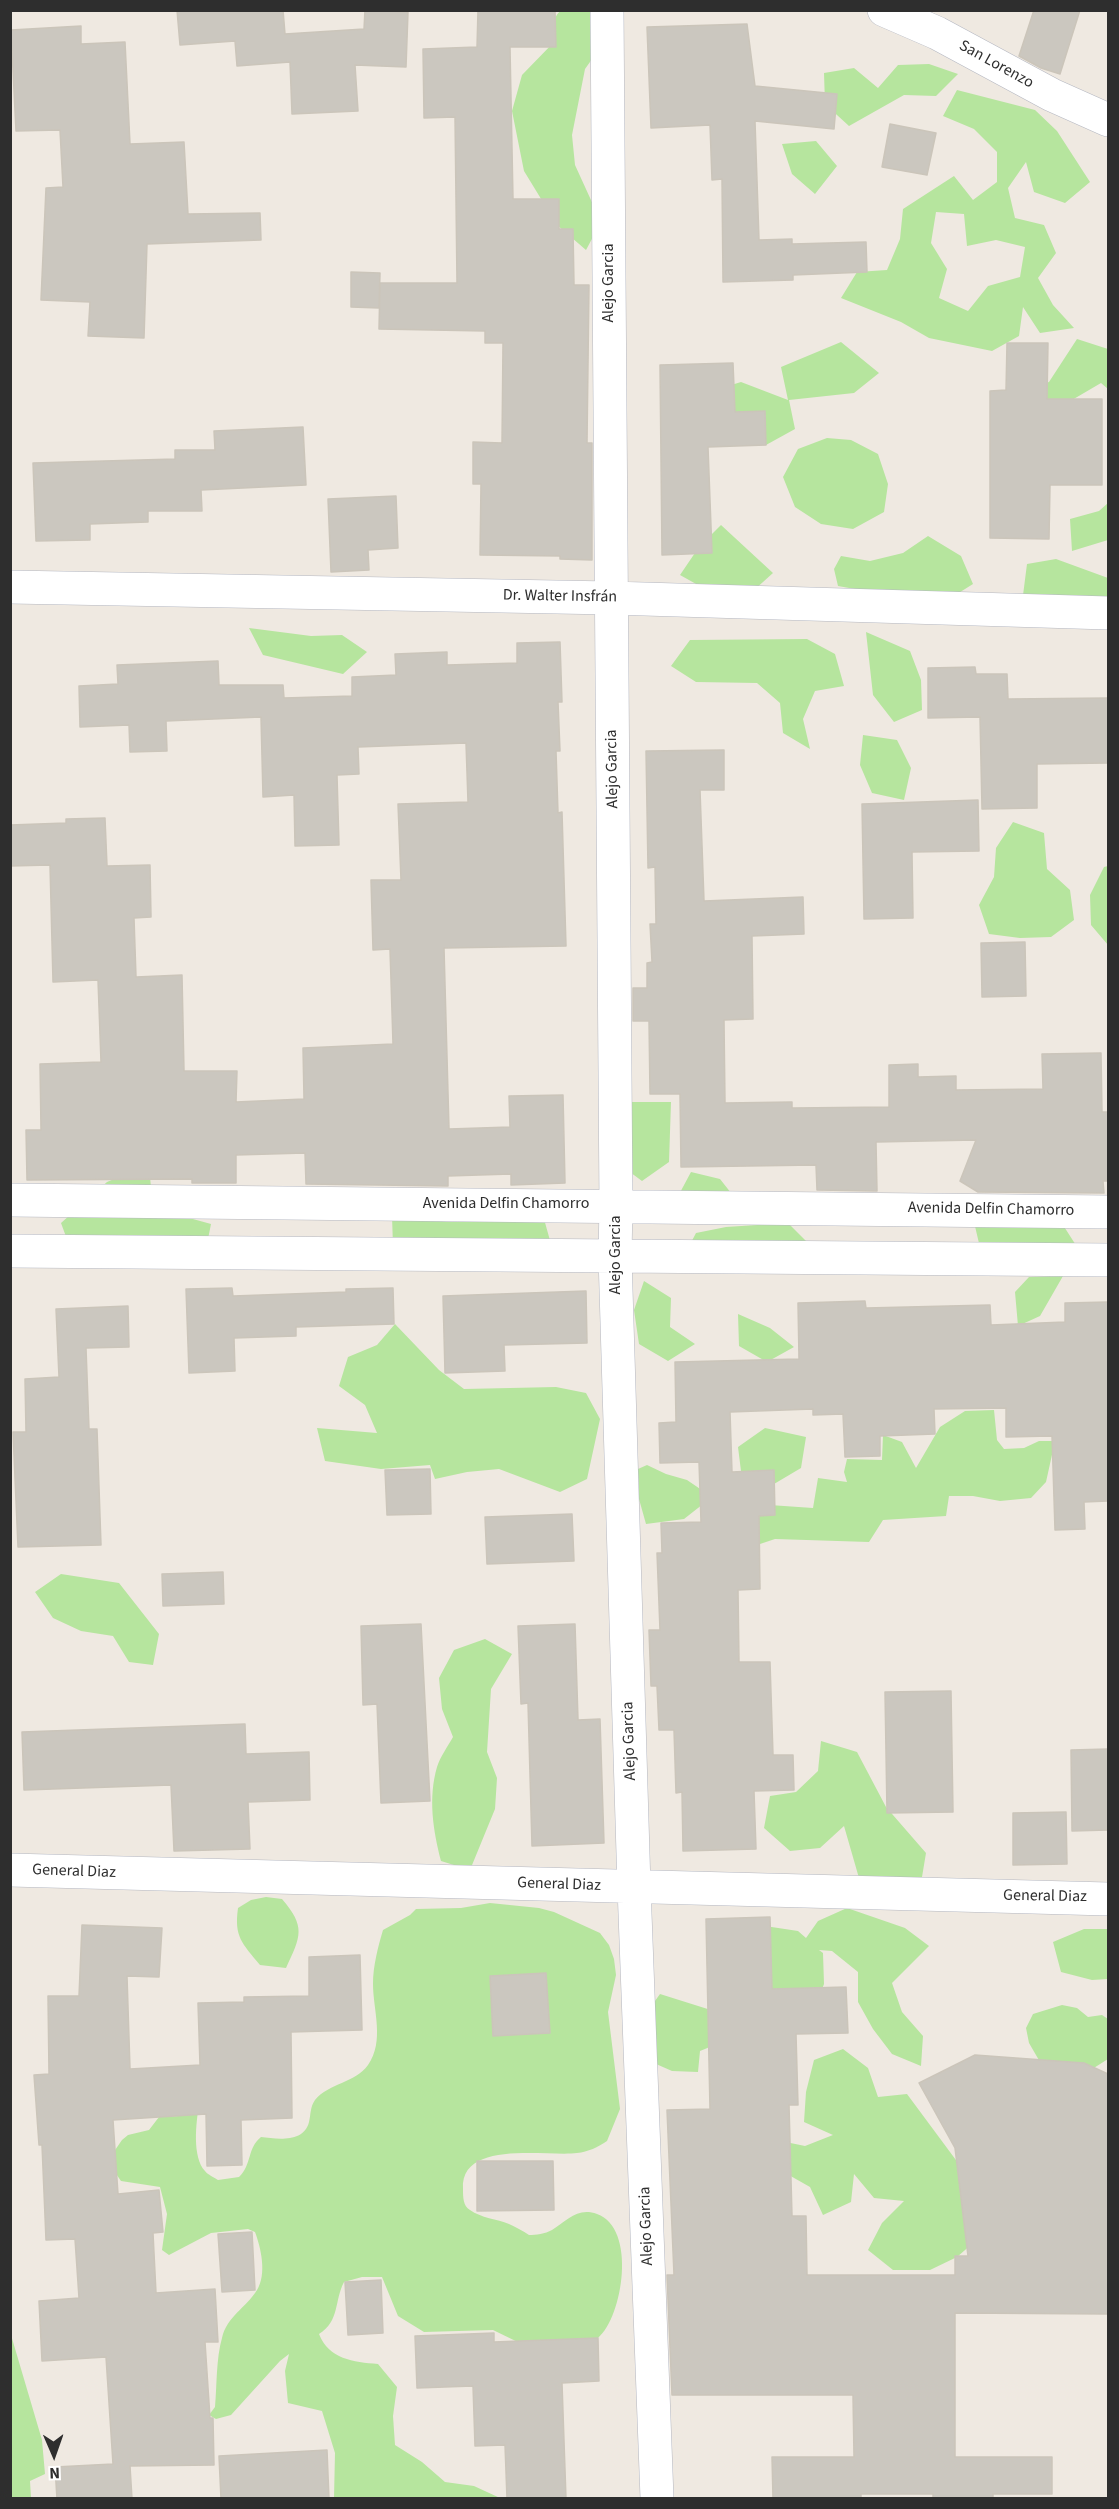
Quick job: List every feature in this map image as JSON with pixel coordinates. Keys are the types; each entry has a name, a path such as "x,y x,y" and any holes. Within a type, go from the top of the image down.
{"street":[{"name":"Alejo Garcia","path":"607,10 615,1256 634,1887 657,2499"},
{"name":"San Lorenzo","path":"884,10 937,33 1052,95 1108,120"},
{"name":"Dr. Walter Insfrán","path":"10,587 611,598 1108,613"},
{"name":"Avenida Delfin Chamorro","path":"10,1200 1108,1212"},
{"path":"10,1251 1108,1260"},
{"name":"General Diaz","path":"10,1870 1108,1899"}],"green space":[{"path":"591,10 607,38 585,69 572,135 575,165 601,222 586,250 557,225 524,171 512,111 522,75 555,41 553,25 557,14 560,11"},
{"path":"929,64 958,74 936,96 904,95 849,126 825,104 824,73 854,68 878,88 898,65"},
{"path":"957,90 1035,110 1057,131 1090,182 1065,203 1034,192 1026,162 1008,188 1015,218 1044,225 1056,253 1038,278 1053,305 1074,328 1040,333 1023,307 1019,336 992,351 929,338 901,322 841,298 857,272 887,270 900,239 903,209 954,176 973,200 997,182 997,152 974,129 943,116","holes":["936,212 964,214 967,246 996,240 1025,247 1020,277 988,286 968,311 939,298 947,269 931,243"]},
{"path":"816,141 837,166 815,194 792,174 782,144"},
{"path":"1077,339 1108,349 1108,389 1101,383 1072,400 1041,406 1016,392 1049,382"},
{"path":"841,342 879,373 854,393 789,400 795,429 766,445 712,391 741,382 788,400 781,367"},
{"path":"827,438 851,440 878,454 888,484 884,512 853,529 821,524 795,507 783,477 798,449"},
{"path":"1108,503 1108,540 1072,551 1070,519 1099,511"},
{"path":"721,525 773,573 753,591 714,594 680,575 699,547"},
{"path":"928,536 961,556 973,584 949,599 888,595 838,586 834,569 841,556 870,561 903,553"},
{"path":"1056,559 1108,578 1108,609 1022,603 1027,564"},
{"path":"249,628 311,636 342,635 367,652 343,674 263,655"},
{"path":"866,632 910,651 921,680 922,710 894,722 873,695"},
{"path":"807,639 835,654 844,686 815,691 803,719 810,749 783,733 780,703 757,683 696,682 671,666 690,640"},
{"path":"863,735 897,740 911,768 904,800 872,793 860,765"},
{"path":"1013,822 1044,833 1047,869 1070,890 1074,920 1051,937 1020,938 989,934 979,905 994,877 996,848"},
{"path":"1108,866 1108,945 1091,925 1090,895 1104,867"},
{"path":"632,1102 671,1102 669,1162 642,1181 615,1161"},
{"path":"135,1170 150,1177 153,1208 211,1224 205,1254 72,1253 61,1223 107,1182"},
{"path":"691,1172 720,1179 735,1198 676,1200"},
{"path":"392,1216 451,1222 544,1219 551,1244 393,1246"},
{"path":"974,1222 1063,1225 1079,1250 982,1256"},
{"path":"788,1223 810,1245 685,1254 696,1233 726,1227"},
{"path":"1063,1276 1040,1316 1018,1326 1015,1292 1029,1277"},
{"path":"644,1281 671,1298 670,1327 695,1344 668,1361 639,1344 634,1310"},
{"path":"738,1314 770,1328 794,1347 767,1362 739,1346"},
{"path":"395,1324 439,1370 464,1389 556,1387 586,1393 600,1419 587,1479 560,1492 499,1469 467,1472 435,1479 430,1465 381,1469 325,1461 317,1428 377,1433 365,1405 339,1386 348,1357 377,1345"},
{"path":"994,1410 997,1440 1004,1449 1024,1448 1039,1441 1055,1441 1046,1482 1031,1498 1000,1501 973,1496 949,1496 946,1516 883,1520 869,1542 775,1539 745,1549 755,1504 813,1508 818,1478 847,1482 844,1472 847,1459 882,1460 883,1435 902,1442 916,1468 940,1427 965,1411"},
{"path":"765,1428 806,1437 801,1468 774,1484 742,1479 738,1447"},
{"path":"647,1465 687,1480 712,1497 684,1519 646,1524 639,1499 638,1469"},
{"path":"61,1574 119,1583 159,1634 153,1665 129,1662 113,1636 81,1631 53,1618 35,1592"},
{"path":"485,1639 512,1654 491,1689 487,1752 497,1778 495,1809 470,1870 441,1861 436,1838 432,1802 434,1779 440,1759 453,1737 442,1709 439,1678 454,1650"},
{"path":"821,1741 857,1752 886,1807 926,1853 921,1883 861,1885 844,1826 820,1848 790,1851 764,1828 770,1796 796,1792 818,1771"},
{"path":"266,1897 282,1899 298,1925 298,1939 286,1968 260,1965 244,1945 238,1933 238,1908 251,1900"},
{"path":"490,1903 539,1908 554,1912 600,1933 609,1945 616,1975 608,2012 620,2109 607,2141 589,2150 564,2154 508,2154 490,2157 475,2163 466,2173 463,2198 465,2204 474,2213 509,2224 529,2235 549,2231 584,2212 597,2214 610,2222 618,2236 622,2273 619,2293 607,2327 598,2338 528,2347 493,2330 424,2332 398,2316 382,2277 362,2277 344,2282 334,2317 326,2329 319,2334 323,2342 335,2354 351,2360 378,2364 397,2387 393,2416 395,2445 422,2462 445,2482 474,2486 500,2498 334,2498 335,2453 322,2411 288,2403 285,2371 289,2354 231,2415 216,2419 209,2415 215,2407 219,2355 224,2330 253,2296 260,2284 262,2261 255,2232 248,2229 211,2233 169,2255 162,2250 167,2214 160,2187 121,2181 112,2168 113,2153 128,2135 149,2130 159,2117 179,2116 174,2096 199,2105 196,2130 197,2149 205,2171 218,2180 239,2177 246,2167 253,2146 261,2137 289,2138 302,2133 309,2122 315,2100 327,2090 356,2076 368,2065 376,2046 377,2025 373,1977 383,1930 410,1915 416,1909 461,1908"},
{"path":"847,1908 905,1928 929,1946 892,1983 902,2012 923,2036 921,2066 892,2054 873,2029 858,2002 858,1972 832,1951 819,1950 823,1953 824,1984 813,2013 759,2007 765,1926 798,1931 806,1938 818,1921"},
{"path":"1084,1929 1108,1929 1108,1979 1092,1980 1061,1972 1053,1942"},
{"path":"660,1994 714,2011 727,2040 700,2051 698,2072 672,2071 647,2060 647,2012"},
{"path":"1062,2005 1077,2008 1088,2017 1102,2015 1108,2019 1108,2059 1078,2078 1047,2074 1029,2043 1026,2028 1033,2014"},
{"path":"843,2049 868,2068 878,2097 907,2094 990,2206 980,2237 957,2257 930,2270 893,2270 868,2250 882,2223 904,2201 874,2198 854,2174 851,2202 823,2215 810,2187 780,2170 776,2140 805,2146 833,2135 804,2122 806,2092 814,2060"},
{"path":"11,2335 42,2440 45,2474 30,2481 31,2498 11,2498"}],"building":[{"path":"177,10 283,10 285,34 364,29 365,10 408,12 406,67 355,65 358,111 292,114 290,62 237,66 235,41 180,45"},
{"path":"478,10 555,10 556,47 510,47 513,199 559,199 559,229 573,229 574,285 589,285 587,443 592,443 592,560 560,559 560,556 480,555 481,484 473,484 473,442 502,443 503,343 485,343 485,331 379,329 380,283 457,283 455,117 424,118 423,49 477,47"},
{"path":"1034,10 1080,10 1060,74 1041,68 1019,56"},
{"path":"747,24 755,86 837,94 834,129 755,121 759,240 792,239 792,244 866,242 867,272 793,275 793,280 723,282 722,179 712,180 710,125 651,128 647,27"},
{"path":"81,26 81,44 125,42 130,144 184,142 188,214 260,213 261,240 147,244 144,338 88,336 90,302 41,300 46,188 63,187 60,130 16,131 11,30"},
{"path":"890,124 936,133 927,175 882,167"},
{"path":"351,272 380,273 379,308 351,307"},
{"path":"1007,343 1048,343 1047,399 1102,399 1102,485 1050,485 1049,539 990,538 990,391 1006,390"},
{"path":"733,363 735,412 765,411 766,445 708,447 712,553 662,555 660,365"},
{"path":"303,427 306,485 201,490 202,511 148,511 148,522 90,524 90,540 36,541 33,463 175,459 175,450 215,450 214,431"},
{"path":"396,496 398,548 368,550 369,570 331,572 328,499"},
{"path":"560,642 562,702 558,702 560,751 556,751 558,813 562,812 566,946 444,948 449,1129 510,1127 509,1096 563,1095 565,1183 511,1185 511,1174 448,1176 448,1186 306,1184 305,1153 236,1155 236,1183 192,1183 192,1179 27,1180 26,1130 41,1130 40,1064 101,1062 98,980 53,982 50,865 10,866 10,825 66,823 66,819 105,818 107,866 150,865 151,917 134,918 136,977 182,975 184,1071 237,1071 236,1102 304,1099 303,1048 393,1044 390,949 373,950 371,880 401,880 398,804 468,802 466,743 358,747 359,774 337,775 339,845 295,846 294,795 263,797 261,717 166,721 167,751 130,752 129,725 80,727 79,686 118,684 117,665 218,661 219,685 283,685 284,698 352,696 352,677 396,675 395,654 447,652 447,665 517,663 517,643"},
{"path":"975,667 976,674 1007,674 1008,699 1108,698 1108,763 1037,764 1037,808 982,809 980,717 928,718 928,668"},
{"path":"724,750 724,790 700,790 704,901 803,897 804,934 752,936 753,1019 724,1020 725,1103 792,1102 792,1108 889,1107 889,1065 918,1064 918,1077 956,1076 956,1090 1043,1089 1042,1054 1101,1053 1102,1112 1108,1112 1108,1181 1103,1181 1104,1193 978,1192 960,1181 976,1140 876,1142 877,1191 817,1190 816,1165 681,1167 680,1094 650,1094 649,1021 633,1021 633,988 647,988 647,963 652,962 650,924 656,924 655,867 648,868 646,751"},
{"path":"978,800 979,851 912,852 913,918 864,919 862,804"},
{"path":"1025,942 1026,996 982,997 981,943"},
{"path":"232,1288 233,1296 393,1288 394,1324 296,1327 296,1336 234,1338 235,1371 189,1373 186,1289"},
{"path":"586,1291 587,1343 504,1345 505,1371 445,1373 443,1296"},
{"path":"865,1301 866,1308 990,1305 991,1325 1065,1322 1065,1303 1108,1302 1108,1501 1084,1502 1085,1529 1055,1530 1052,1436 1006,1437 1006,1408 934,1409 935,1434 880,1436 880,1456 845,1457 843,1414 813,1415 813,1409 730,1412 732,1472 774,1470 775,1515 759,1516 760,1589 738,1590 739,1662 770,1662 773,1755 793,1755 794,1790 754,1791 756,1849 683,1851 682,1792 676,1793 674,1730 659,1730 657,1686 651,1686 649,1630 660,1630 657,1553 662,1553 661,1523 701,1522 699,1462 660,1463 659,1423 676,1422 675,1362 799,1359 798,1303"},
{"path":"128,1306 129,1347 86,1348 89,1429 97,1429 101,1545 18,1547 13,1432 26,1432 25,1379 59,1377 56,1309"},
{"path":"430,1469 431,1514 387,1515 385,1470"},
{"path":"572,1514 574,1561 487,1564 485,1517"},
{"path":"223,1572 224,1604 163,1606 162,1574"},
{"path":"421,1624 430,1801 381,1803 377,1704 363,1705 361,1626"},
{"path":"575,1624 578,1720 600,1719 604,1843 532,1846 528,1703 521,1704 518,1626"},
{"path":"951,1691 953,1812 887,1813 885,1692"},
{"path":"245,1724 246,1754 309,1752 310,1800 248,1802 250,1849 174,1851 171,1785 24,1790 22,1732"},
{"path":"1108,1749 1108,1830 1072,1831 1071,1750"},
{"path":"1066,1812 1067,1864 1013,1865 1013,1813"},
{"path":"770,1917 772,1989 846,1987 848,2033 796,2034 798,2105 789,2105 792,2216 806,2216 807,2275 955,2275 955,2256 968,2256 955,2148 919,2083 975,2055 1084,2063 1108,2074 1108,2314 955,2313 955,2457 1052,2457 1052,2494 993,2494 993,2499 933,2499 933,2494 861,2494 861,2499 773,2499 772,2457 854,2457 853,2395 672,2395 667,2275 674,2275 667,2110 710,2109 706,1919"},
{"path":"82,1925 162,1928 159,1977 127,1976 130,2069 200,2065 198,2003 244,2002 244,1997 309,1996 309,1957 360,1955 362,2030 291,2032 292,2118 241,2120 242,2165 207,2166 206,2114 113,2120 118,2194 159,2190 163,2232 153,2233 156,2293 215,2289 218,2342 205,2342 210,2418 213,2418 214,2465 130,2466 132,2499 57,2499 55,2467 113,2464 106,2357 42,2361 39,2301 79,2298 75,2239 46,2240 42,2145 39,2145 34,2075 49,2074 48,1996 79,1996"},
{"path":"546,1973 550,2033 493,2036 490,1976"},
{"path":"477,2161 553,2161 554,2210 477,2211"},
{"path":"252,2232 255,2290 222,2292 218,2234"},
{"path":"381,2280 383,2333 348,2335 345,2282"},
{"path":"494,2333 494,2342 598,2338 599,2381 562,2383 566,2499 507,2499 505,2445 475,2446 473,2386 417,2388 415,2336"},
{"path":"327,2450 329,2499 221,2499 219,2456"}]}
